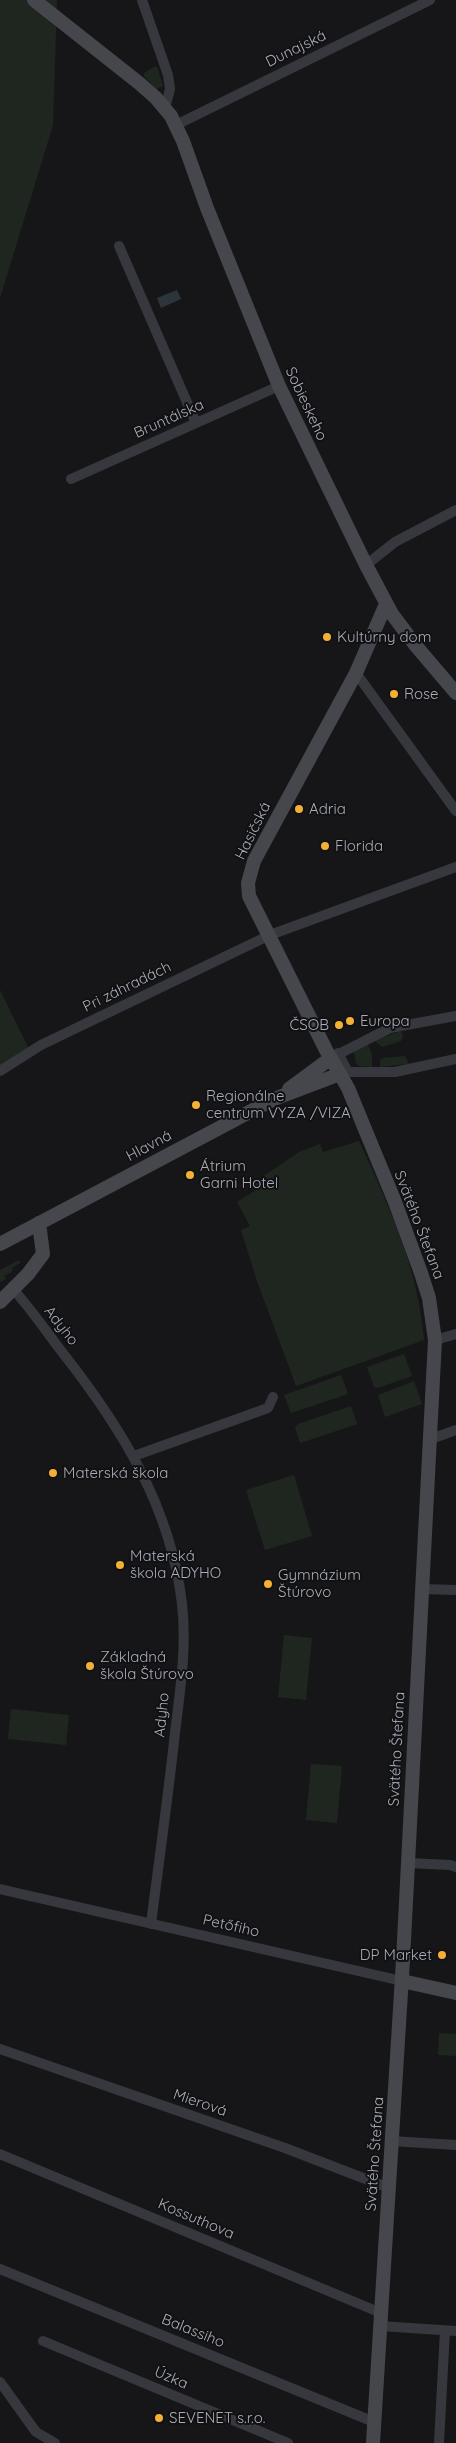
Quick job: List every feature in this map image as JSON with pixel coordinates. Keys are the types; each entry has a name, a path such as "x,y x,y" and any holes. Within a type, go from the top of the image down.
{"street":[{"name":"Sobieskeho","path":"34,0 139,83 165,108 176,125 279,386 366,565 386,604 416,646 456,693"},
{"path":"142,0 168,75 170,89 165,108"},
{"name":"Dunajská","path":"176,125 430,0"},
{"path":"119,246 196,423"},
{"name":"Bruntálska","path":"70,478 279,386"},
{"path":"366,565 395,542 456,510"},
{"name":"Hasičská","path":"344,1073 250,896 248,883 251,870 261,848 356,673 386,604"},
{"path":"356,673 456,811"},
{"name":"Pri záhradách","path":"0,1071 41,1045 270,935 456,867"},
{"name":"Hlavná","path":"274,1099 334,1056 390,1028 456,1016"},
{"name":"Hlavná","path":"0,1244 274,1099 344,1073 395,1072 456,1059"},
{"name":"Svätého Štefana","path":"344,1073 421,1273 429,1298 435,1340 402,1982 373,2443"},
{"path":"0,1302 28,1274 43,1254 40,1223"},
{"name":"Adyho","path":"13,1289 106,1410 134,1456 154,1497 171,1547 182,1605 183,1646 178,1709 151,1924"},
{"path":"435,1340 456,1334"},
{"path":"134,1456 268,1408 273,1397"},
{"path":"430,1439 456,1430"},
{"path":"422,1589 456,1590"},
{"path":"408,1863 456,1867"},
{"name":"Petőfiho","path":"0,1889 456,1993"},
{"name":"Mierová","path":"0,2049 285,2148 389,2188"},
{"path":"391,2142 456,2146"},
{"name":"Kossuthova","path":"0,2154 381,2320 456,2331"},
{"name":"Balassiho","path":"0,2269 374,2422"},
{"path":"439,2443 445,2330"},
{"name":"Úzka","path":"43,2342 288,2443"},
{"path":"0,2382 36,2432 55,2443"}],"shaded area":[{"path":"0,0 57,0 53,125 0,298"},
{"path":"157,67 163,86 156,89 144,76 144,73"},
{"path":"177,290 181,299 161,308 157,298"},
{"path":"0,990 28,1047 27,1060 0,1075"},
{"path":"401,1031 403,1037 401,1041 382,1047 374,1040"},
{"path":"368,1044 372,1055 372,1067 359,1066 356,1063 354,1052"},
{"path":"405,1056 409,1064 380,1067 380,1060 383,1058"},
{"path":"359,1141 391,1213 409,1263 416,1288 424,1340 296,1386 257,1281 241,1230 250,1226 237,1202 256,1190 252,1184 299,1152 320,1144 323,1152"},
{"path":"19,1260 20,1263 12,1268 13,1271 4,1276 6,1279 0,1282 0,1270"},
{"path":"404,1354 412,1376 378,1388 374,1387 367,1367"},
{"path":"341,1375 348,1394 291,1413 284,1395"},
{"path":"414,1381 422,1404 385,1417 378,1395"},
{"path":"351,1406 357,1424 300,1443 295,1428 298,1424"},
{"path":"294,1475 312,1536 265,1550 246,1490"},
{"path":"284,1635 312,1638 306,1700 278,1697"},
{"path":"11,1709 69,1715 66,1745 8,1739"},
{"path":"311,1764 342,1766 337,1823 306,1820"},
{"path":"439,2033 456,2034 456,2056 438,2055"}],"place":[{"name":"Kultúrny dom","path":"327,637"},
{"name":"Rose","path":"394,694"},
{"name":"Adria","path":"299,809"},
{"name":"Florida","path":"325,846"},
{"name":"Europa","path":"350,1021"},
{"name":"ČSOB","path":"339,1025"},
{"name":"Regionálne centrum VYZA /VIZA","path":"196,1105"},
{"name":"Átrium Garni Hotel","path":"190,1175"},
{"name":"Materská škola","path":"53,1473"},
{"name":"Materská škola ADYHO","path":"120,1565"},
{"name":"Gymnázium Štúrovo","path":"268,1584"},
{"name":"Základná škola Štúrovo","path":"90,1666"},
{"name":"DP Market","path":"442,1955"},
{"name":"SEVENET s.r.o.","path":"159,2418"}]}
